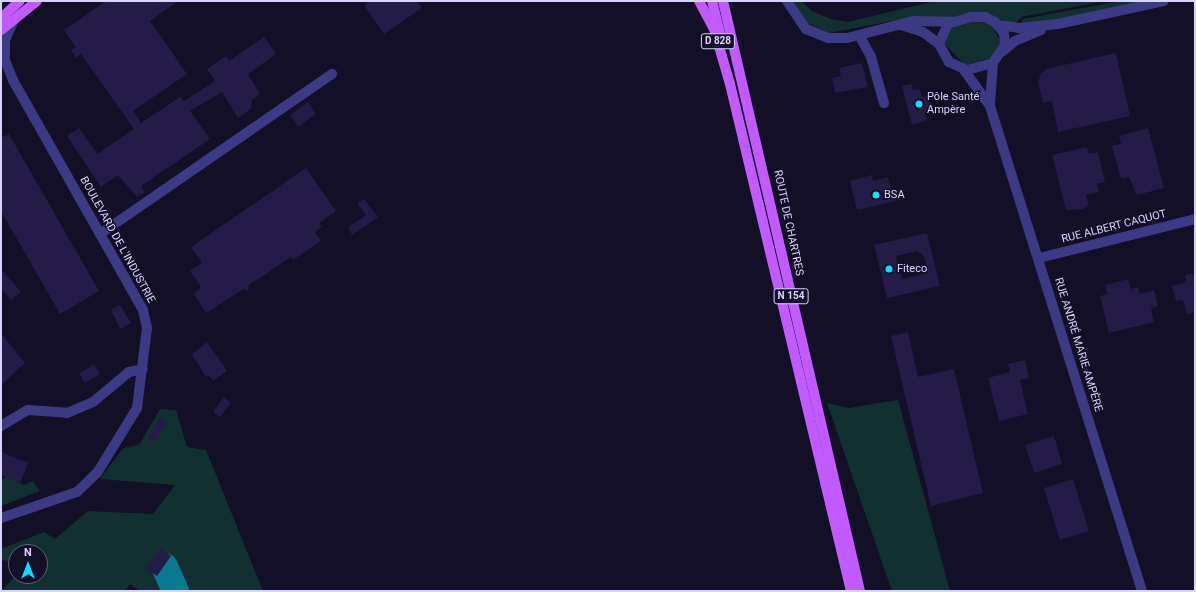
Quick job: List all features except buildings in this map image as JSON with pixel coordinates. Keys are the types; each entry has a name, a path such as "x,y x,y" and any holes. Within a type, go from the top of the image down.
{"main road":[{"path":"1,18 20,1"},
{"path":"1,30 37,1"},
{"name":"D 828","path":"699,1 714,29 730,84"},
{"name":"N 154","path":"712,1 730,84 851,591"},
{"name":"ROUTE DE CHARTRES","path":"723,1 860,591"}],"street":[{"path":"787,1 795,17 813,33 837,39 919,20 952,22 979,16 998,25 1019,28 1058,24 1164,1"},
{"path":"12,80 5,60 5,40 14,20"},
{"path":"939,44 945,27 952,22"},
{"path":"899,25 923,32 939,44 946,59 964,70 993,63 1003,51 1016,41 1058,24"},
{"path":"998,25 1005,35 1003,51"},
{"path":"858,35 871,57 884,103"},
{"name":"RUE ANDRÉ MARIE AMPÈRE","path":"990,106 993,63"},
{"name":"RUE ANDRÉ MARIE AMPÈRE","path":"964,70 990,106 1039,258 1142,591"},
{"path":"1,72 12,80"},
{"path":"100,234 332,74"},
{"name":"BOULEVARD DE L'INDUSTRIE","path":"1,518 86,485 123,436 137,408 147,328 143,310 12,80"},
{"name":"RUE ALBERT CAQUOT","path":"1039,258 1195,219"},
{"path":"1,426 28,410 67,413 93,402 129,372 143,369"}],"green space":[{"path":"792,1 801,1 812,11 831,19 848,22 935,1 1105,1 1021,17 1015,24 979,12 949,18 913,17 829,33 807,23"},
{"path":"1120,1 1142,1 1049,22 1021,24 1023,19"},
{"path":"975,21 991,24 1001,42 994,57 965,65 944,43 952,28"},
{"path":"898,400 950,591 892,591 827,403 848,408"},
{"path":"160,409 176,410 187,447 206,450 263,591 140,591 130,584 125,591 1,591 8,584 48,584 48,544 14,544 44,532 55,539 88,511 153,514 175,485 100,479 123,448 139,445"},
{"path":"6,477 24,485 33,481 40,491 1,506 1,480"},
{"path":"8,546 8,561 1,560 1,549"}],"taxiway":[{"path":"164,566 175,591"}],"place":[{"name":"Pôle Santé Ampère","path":"919,104"},
{"name":"BSA","path":"876,195"},
{"name":"Fiteco","path":"889,269"}]}
